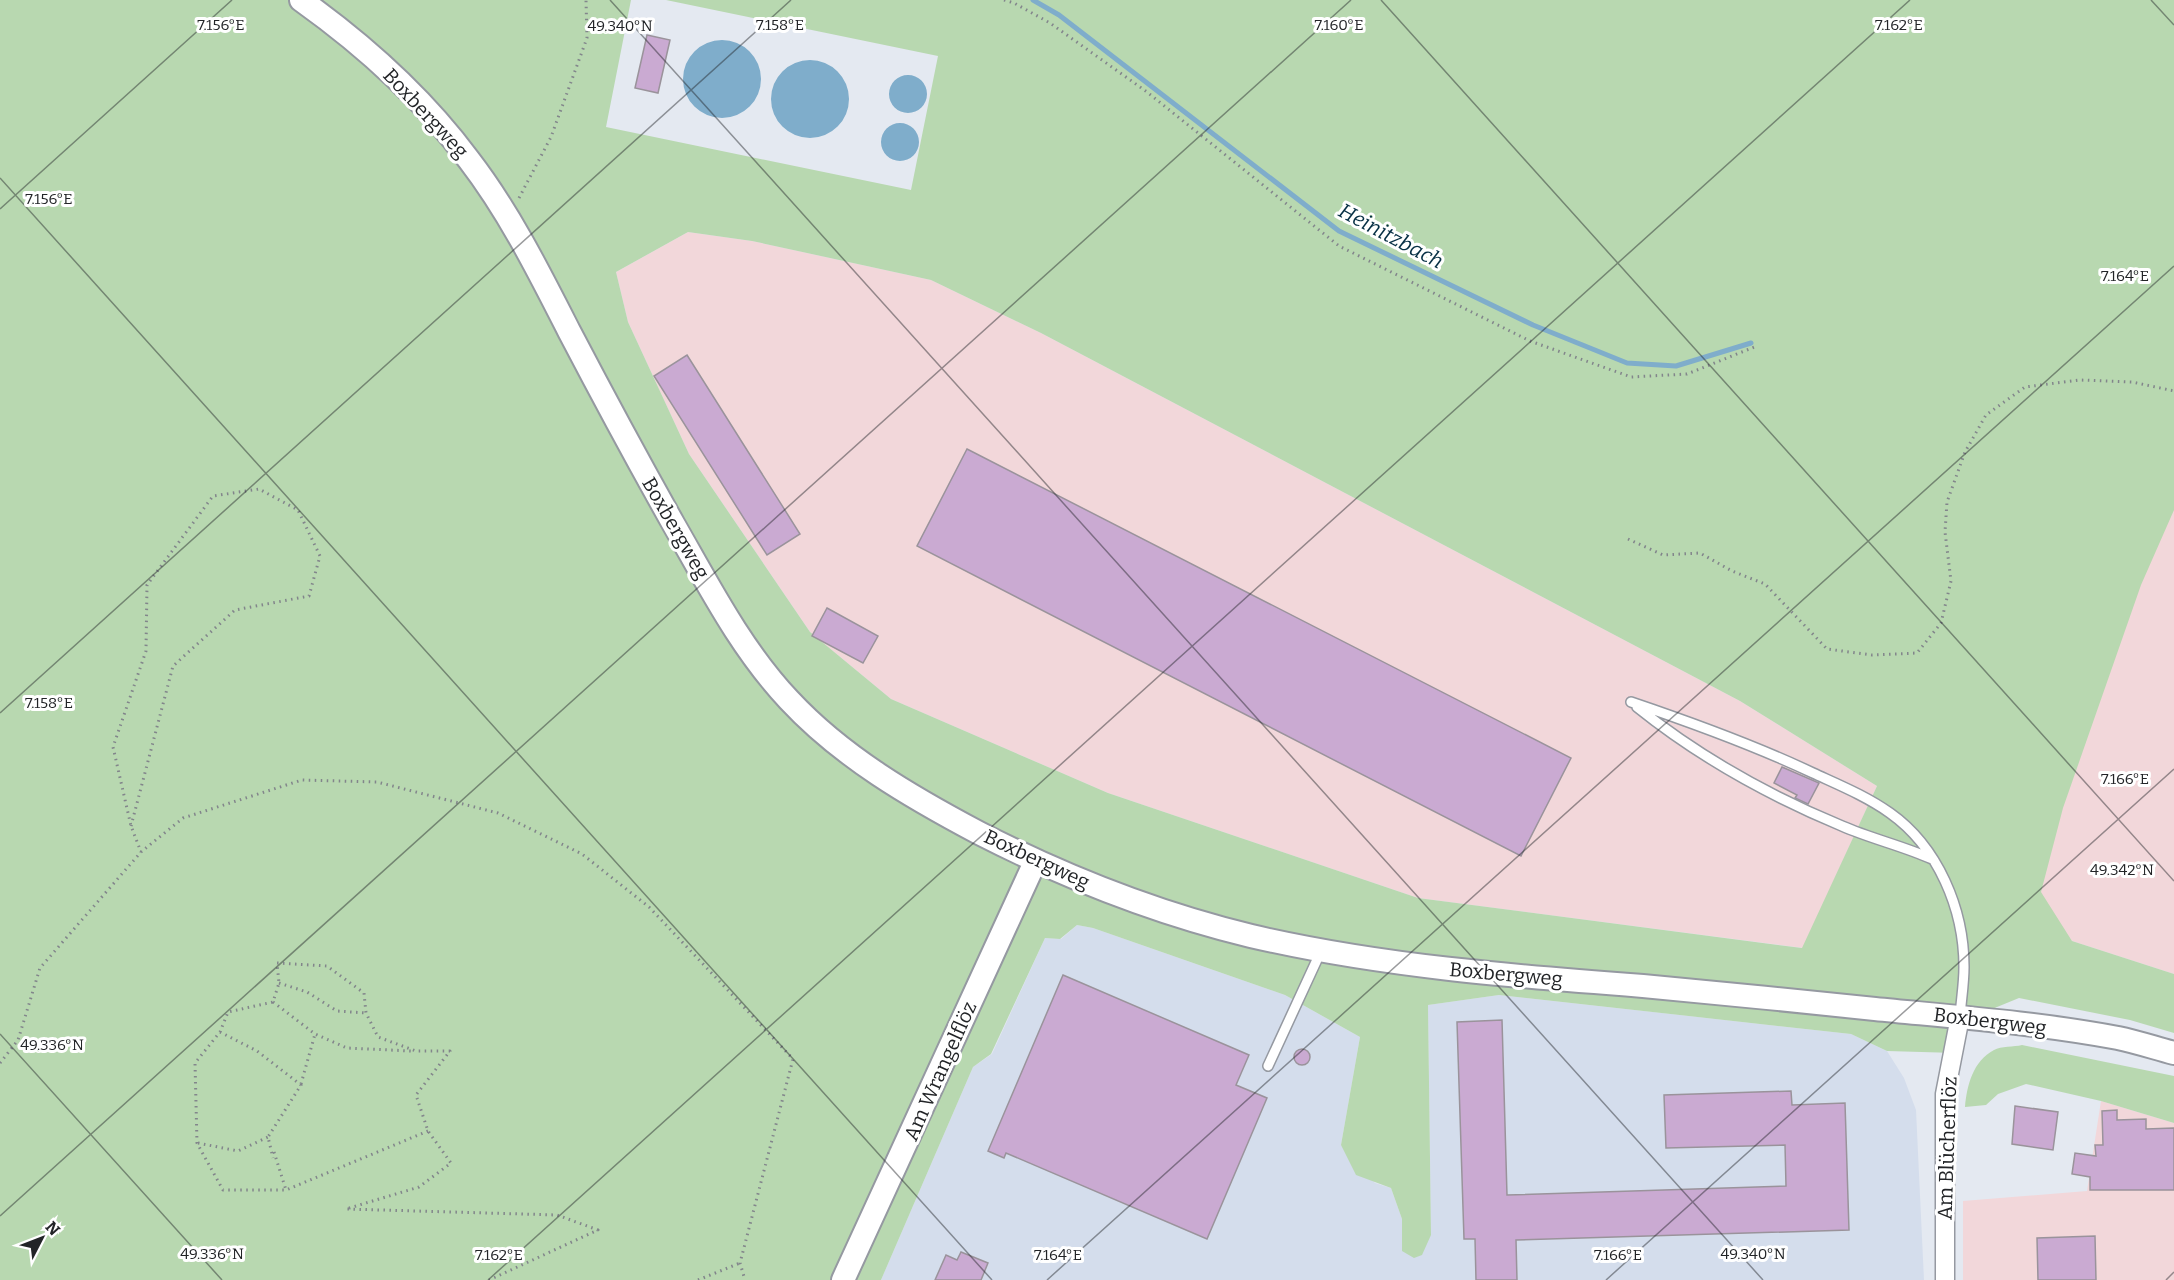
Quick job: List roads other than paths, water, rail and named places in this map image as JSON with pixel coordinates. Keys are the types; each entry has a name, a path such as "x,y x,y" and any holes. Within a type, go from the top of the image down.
{"street":[{"name":"Boxbergweg","path":"301,0 357,43 410,91 471,162 536,266 633,453 736,634 789,700 855,760 944,814 1035,862 1132,901 1245,934 1321,951 1372,960 1475,972 1692,990 1960,1017 2119,1039 2174,1053"},
{"name":"Am Wrangelflöz","path":"843,1280 1035,862"},
{"name":"Am Blücherflöz","path":"1945,1280 1945,1094 1960,1017"}],"lane":[{"path":"1932,859 1843,826 1746,779 1673,736 1631,702 1751,745 1868,799 1891,814 1918,838 1932,859 1948,887 1956,910 1964,966 1960,1017"},
{"path":"1268,1066 1321,951"}],"water":[{"path":"722,40 737,43 750,51 758,64 761,79 758,94 750,107 737,115 722,118 707,115 694,107 686,94 683,79 686,64 694,51 707,43"},
{"path":"810,60 825,63 842,77 849,99 846,114 832,131 810,138 795,135 778,121 771,99 774,84 788,67"},
{"path":"908,75 915,76 921,81 926,87 926,101 921,107 915,112 908,113 901,112 895,107 890,101 889,94 890,87 895,81 901,76"},
{"path":"900,123 913,129 919,142 913,155 900,161 887,155 881,142 887,129"}],"waterway":[{"name":"Heinitzbach","path":"1033,0 1059,15 1339,231 1533,325 1627,363 1676,366 1751,343"}]}
